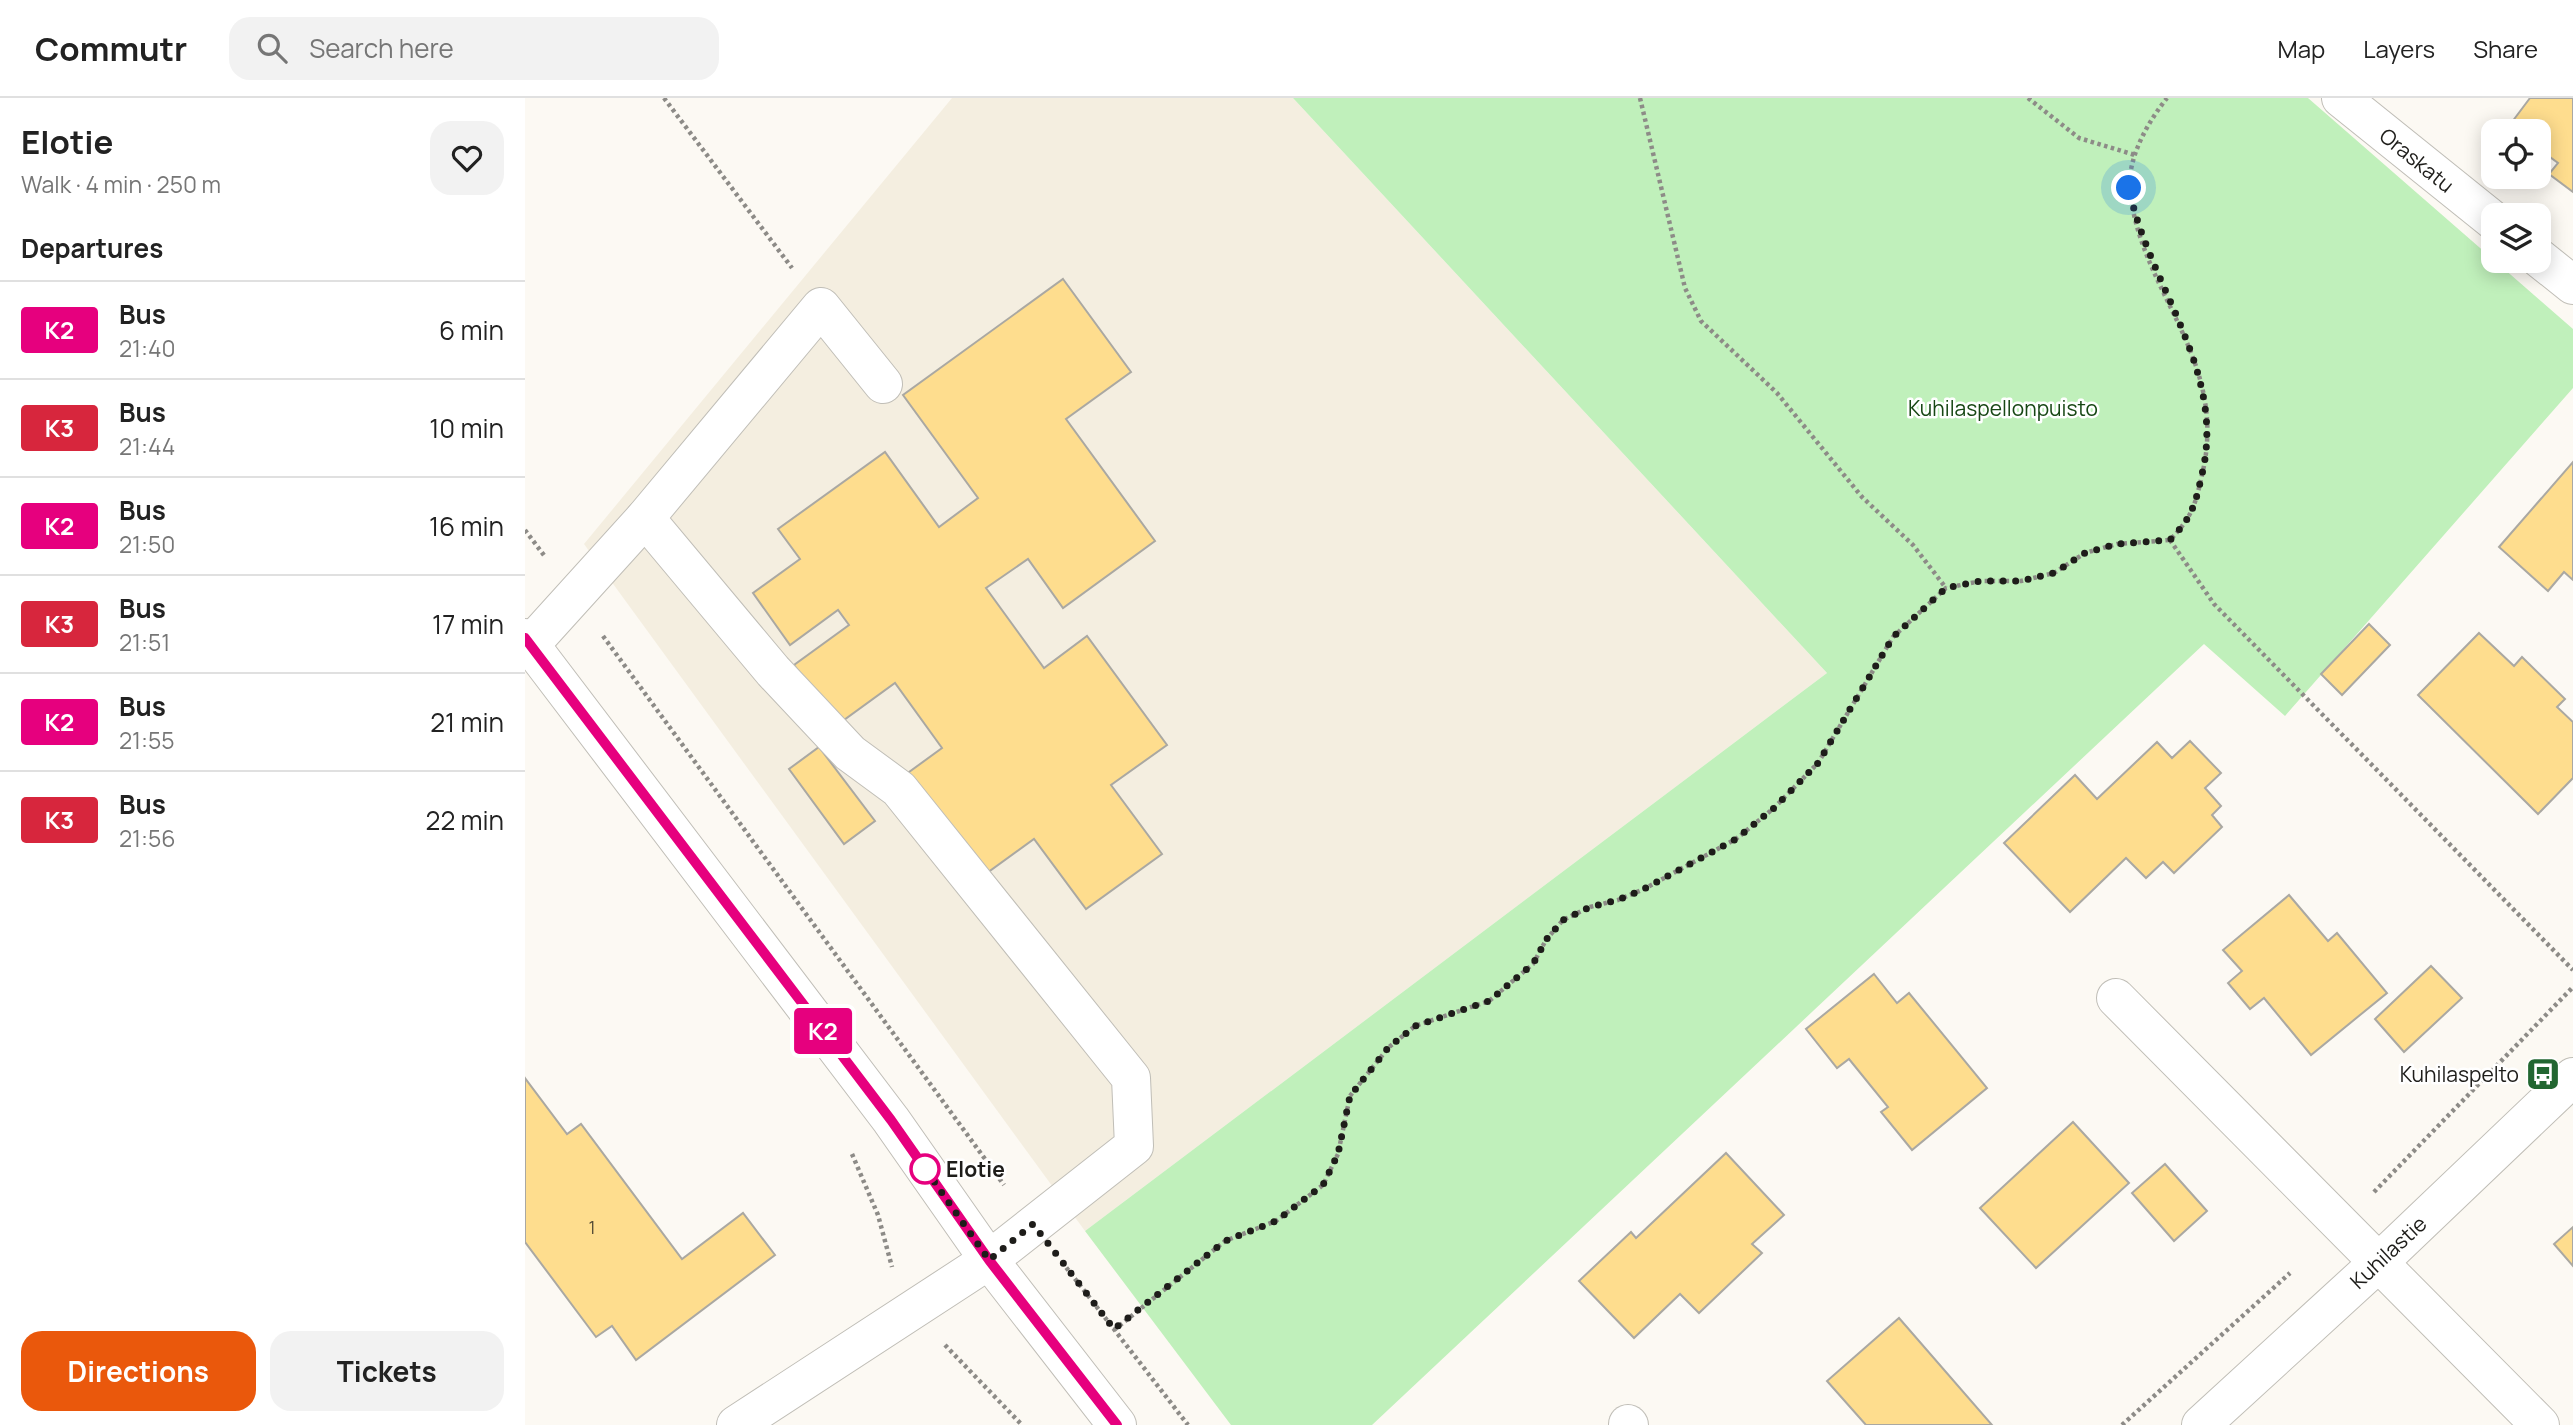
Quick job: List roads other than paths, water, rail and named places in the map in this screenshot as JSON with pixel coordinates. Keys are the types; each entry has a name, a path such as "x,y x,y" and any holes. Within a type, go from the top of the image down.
{"street":[{"name":"Oraskatu","path":"2341,98 2481,211"},
{"path":"2551,268 2573,285"},
{"path":"883,384 821,307 575,598 527,642 891,1120 989,1260 1117,1425"},
{"path":"645,518 790,689 850,753 899,789 1131,1078 1134,1146 989,1260 736,1425"},
{"path":"2116,998 2540,1425"},
{"name":"Kuhilastie","path":"2201,1425 2378,1263 2573,1077"}],"place":[{"name":"Kuhilaspelto","path":"2543,1074"},
{"name":"Elotie","path":"925,1169"}],"park label":[{"name":"Kuhilaspellonpuisto","path":"2003,408"}]}
